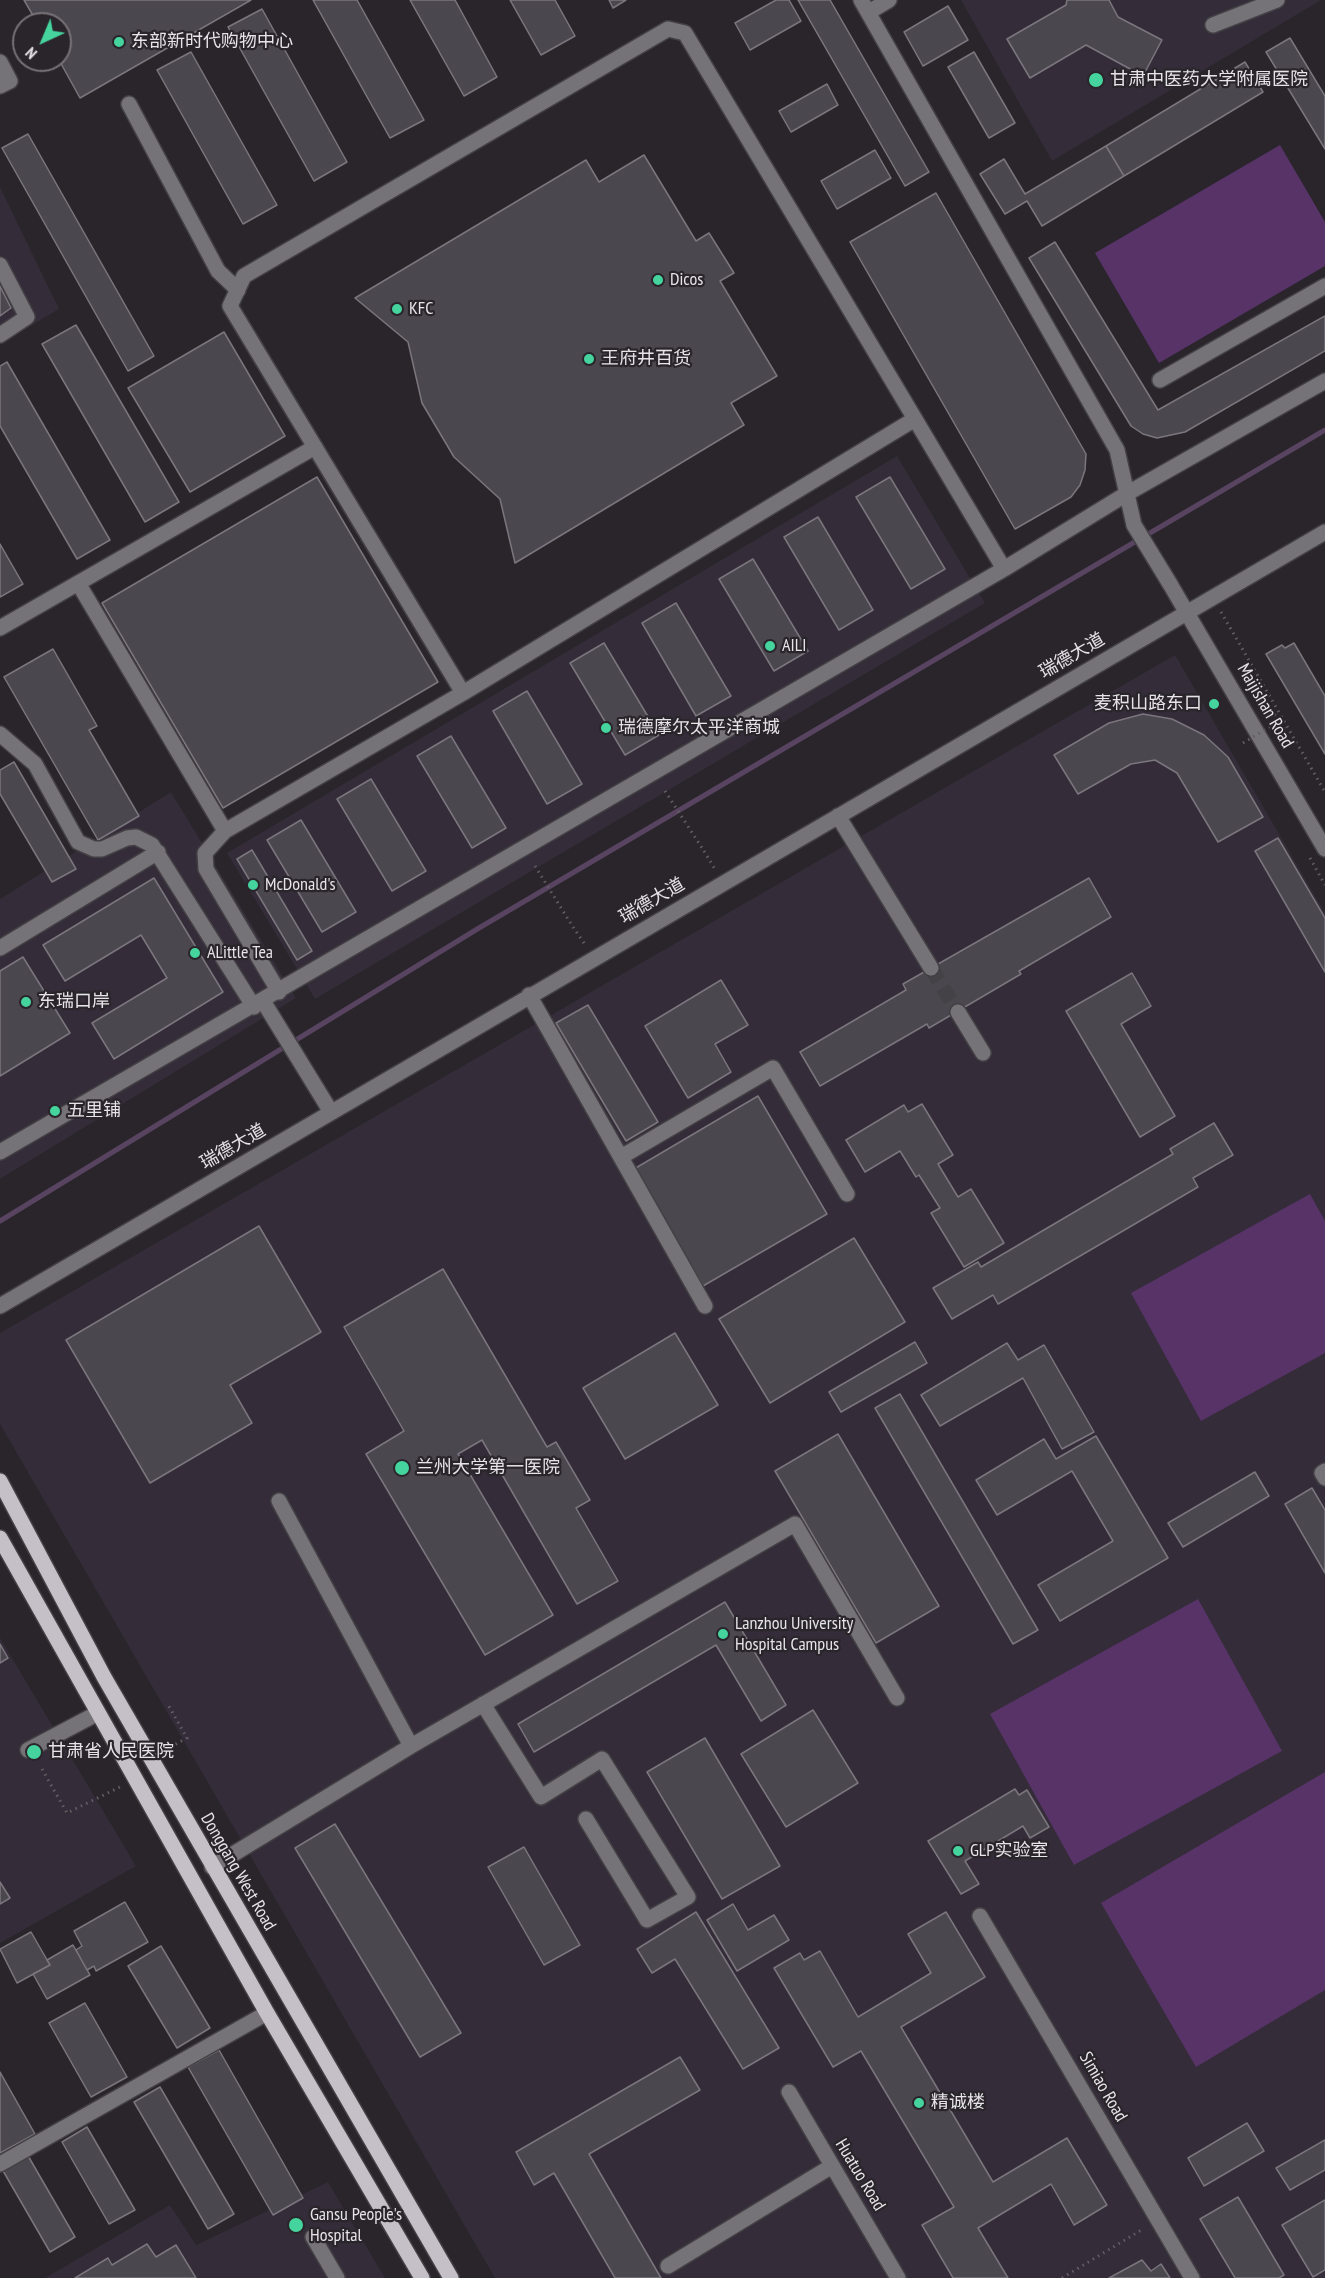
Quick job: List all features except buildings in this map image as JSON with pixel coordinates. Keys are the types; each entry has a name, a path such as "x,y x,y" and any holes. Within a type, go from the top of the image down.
{"main road":[{"name":"Donggang West Road","path":"0,1481 104,1677 451,2278"},
{"path":"0,1538 267,2013 422,2278"}],"street":[{"path":"889,0 865,6 1117,450 1128,493"},
{"path":"1213,25 1277,0"},
{"path":"463,693 230,306 244,276 668,29 685,33 1004,569"},
{"path":"0,62 10,81 0,86"},
{"path":"129,104 218,271 238,290"},
{"path":"0,265 27,317 0,335"},
{"path":"1160,380 1325,286"},
{"path":"0,1152 1004,569 1128,493 1325,381"},
{"path":"279,992 206,869 205,853 225,831 463,693 915,419"},
{"path":"0,628 315,447"},
{"name":"Maijishan Road","path":"1128,493 1134,525 1325,849"},
{"name":"瑞德大道","path":"0,1306 1325,531"},
{"path":"78,583 225,831"},
{"path":"0,734 35,764 78,842 94,849 102,849 119,841 136,837 152,845 258,1004 276,1022 331,1112"},
{"path":"838,816 931,968"},
{"path":"0,948 158,852"},
{"path":"530,995 705,1306"},
{"path":"958,1012 983,1053"},
{"path":"621,1157 773,1068 847,1194"},
{"path":"279,1501 411,1746"},
{"path":"212,1867 411,1746 795,1524 897,1698"},
{"path":"483,1704 541,1797 602,1759 688,1897 647,1920 586,1819"},
{"path":"28,1750 98,1713"},
{"name":"Simiao Road","path":"980,1916 1192,2278"},
{"path":"0,2164 267,2013"},
{"name":"Huatuo Road","path":"789,2092 898,2278"},
{"path":"668,2266 832,2166"},
{"path":"313,2237 337,2278"}],"path":[{"path":"1212,597 1325,792"},
{"path":"1243,743 1283,719"},
{"path":"665,791 724,882"},
{"path":"535,866 593,958"},
{"path":"151,1758 187,1738 167,1703"},
{"path":"42,1769 67,1813 135,1779"},
{"path":"1062,2278 1158,2220"}],"shaded area":[{"name":"甘肃中医药大学附属医院","path":"961,0 1321,0 1052,161"},
{"path":"1280,145 1325,222 1325,266 1159,363 1095,253"},
{"path":"0,187 59,309 0,344"},
{"name":"瑞德摩尔太平洋商城","path":"897,456 985,603 315,999 227,853"},
{"name":"Lanzhou University Hospital Campus","path":"1175,655 1325,913 1325,2278 495,2278 0,1424 0,1333"},
{"path":"171,792 296,998 0,1179 0,899"},
{"path":"1310,1194 1325,1221 1325,1353 1201,1421 1131,1293"},
{"path":"1198,1599 1282,1751 1074,1865 990,1714"},
{"name":"甘肃省人民医院","path":"0,1638 136,1866 0,1943"},
{"path":"1325,1772 1325,1990 1196,2067 1101,1903"},
{"name":"Gansu People's Hospital","path":"328,2182 385,2278 45,2278 170,2205 196,2245"}],"waterway":[{"path":"0,1221 479,928 1325,430"}],"tunnel":[{"path":"931,968 958,1012"}],"place":[{"name":"东部新时代购物中心","path":"119,42"},
{"name":"甘肃中医药大学附属医院","path":"1096,80"},
{"name":"Dicos","path":"658,280"},
{"name":"KFC","path":"397,309"},
{"name":"王府井百货","path":"589,359"},
{"name":"AILI","path":"770,646"},
{"name":"麦积山路东口","path":"1214,704"},
{"name":"瑞德摩尔太平洋商城","path":"606,728"},
{"name":"McDonald's","path":"253,885"},
{"name":"ALittle Tea","path":"195,953"},
{"name":"东瑞口岸","path":"26,1002"},
{"name":"五里铺","path":"55,1111"},
{"name":"兰州大学第一医院","path":"402,1468"},
{"name":"Lanzhou University Hospital Campus","path":"723,1634"},
{"name":"甘肃省人民医院","path":"34,1752"},
{"name":"GLP实验室","path":"958,1851"},
{"name":"精诚楼","path":"919,2103"},
{"name":"Gansu People's Hospital","path":"296,2225"}]}
